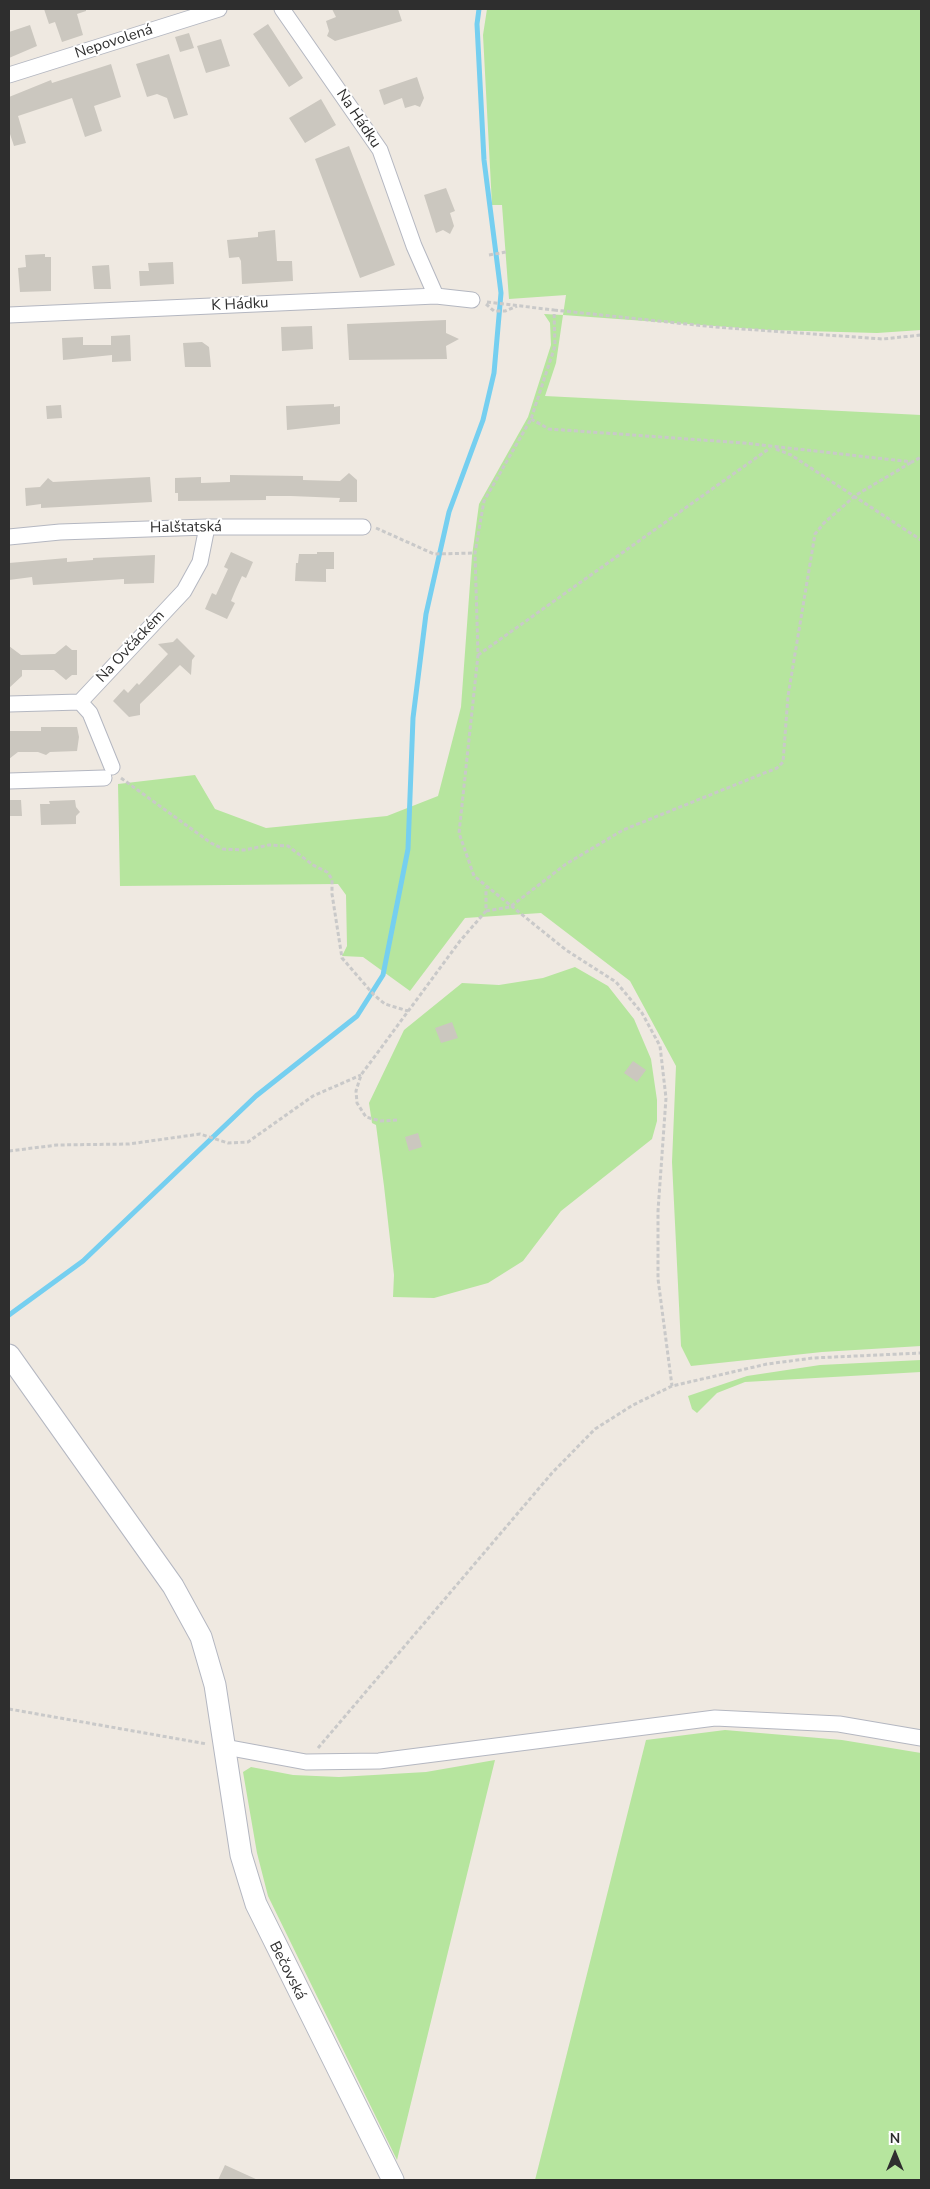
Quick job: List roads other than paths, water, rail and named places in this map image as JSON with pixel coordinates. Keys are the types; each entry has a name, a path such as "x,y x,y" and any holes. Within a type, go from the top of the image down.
{"street":[{"name":"Nepovolená","path":"9,75 219,9"},
{"name":"Na Hádku","path":"282,9 380,150 414,246 436,296"},
{"name":"K Hádku","path":"9,315 436,296 477,301"},
{"name":"Halštatská","path":"9,537 60,532 207,527 363,527"},
{"name":"Na Ovčáckém","path":"80,702 184,591 200,562 207,527"},
{"path":"9,704 80,702 90,713 110,773 9,781"},
{"name":"Bečovská","path":"9,1355 188,1611 210,1661 241,1855 256,1904 392,2180"},
{"path":"225,1747 306,1762 379,1761 716,1718 839,1724 921,1738"}],"waterway":[{"path":"9,1315 83,1261 256,1096 357,1016 383,975 408,849 413,718 426,614 449,512 483,420 494,373 501,293 484,160 477,24 479,9"}]}
